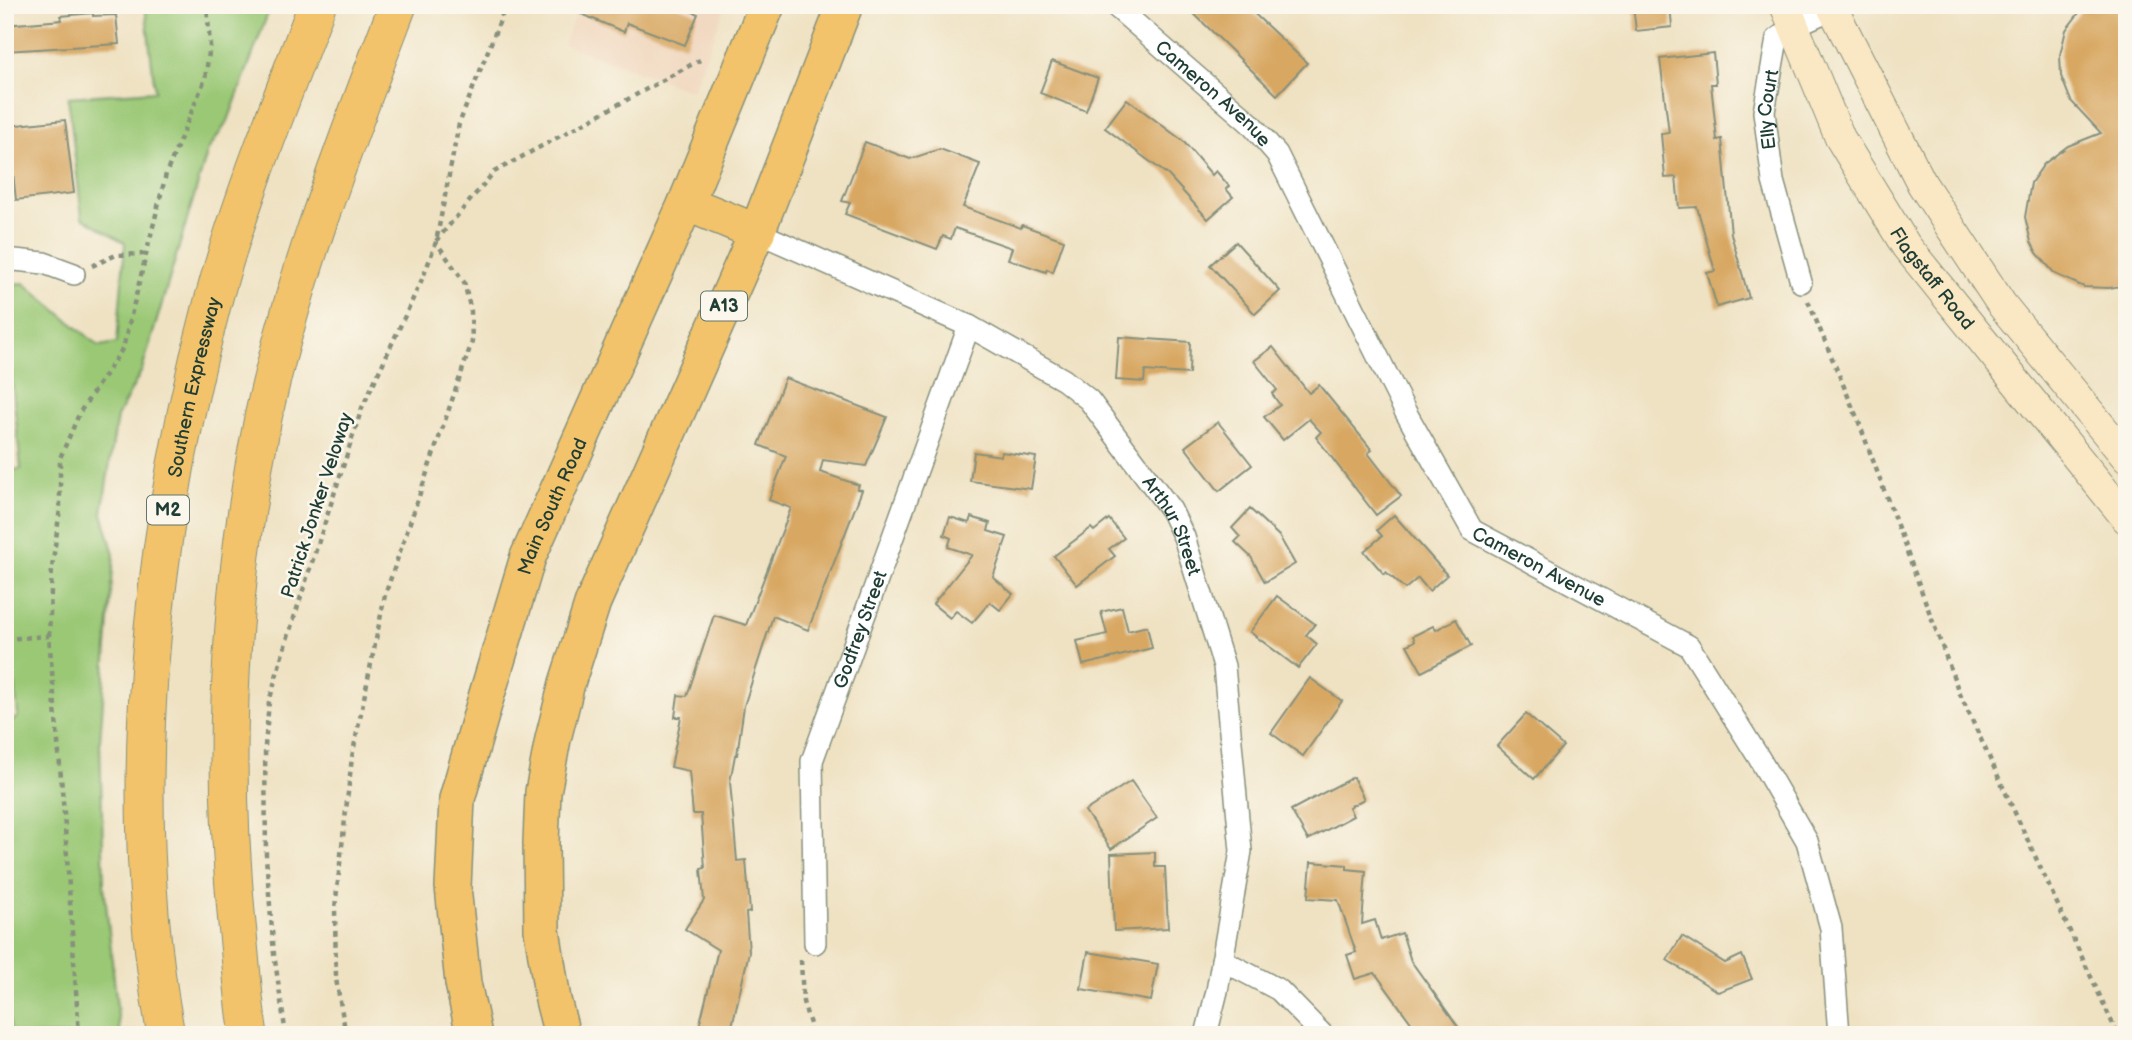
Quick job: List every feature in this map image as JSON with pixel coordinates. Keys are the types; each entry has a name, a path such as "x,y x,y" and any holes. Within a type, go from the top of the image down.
{"highway":[{"name":"Southern Expressway","path":"166,1035 147,882 145,748 166,518 189,400 212,303 254,173 317,5"},
{"path":"249,1035 232,873 228,745 233,625 246,522 264,418 294,300 354,120 398,5"},
{"name":"Main South Road","path":"474,1035 463,983 453,887 457,799 528,557 686,203 767,5"},
{"name":"A13","path":"562,1035 548,972 542,930 541,893 543,792 567,683 593,603 757,232 845,5"},
{"path":"686,203 757,232"}],"main road":[{"name":"Flagstaff Road","path":"1832,7 1929,195 2002,305 2127,458"},
{"name":"Flagstaff Road","path":"1789,15 1840,138 1906,246 2127,519"}],"street":[{"name":"Cameron Avenue","path":"1114,5 1250,123 1277,154 1405,411 1472,530 1689,646 1807,841 1831,928 1839,1035"},
{"name":"Elly Court","path":"1801,282 1773,181 1764,112 1777,39 1789,15 1832,7"},
{"name":"Arthur Street","path":"757,232 969,326 1064,380 1089,400 1171,510 1184,537 1224,666 1241,851 1206,1035"},
{"path":"5,259 44,263 74,274"},
{"name":"Godfrey Street","path":"815,933 812,761 969,326"},
{"path":"1222,960 1279,990 1323,1035"}],"path":[{"path":"79,1035 64,813 48,636 52,568 60,509 60,458 80,412 123,348 166,174 205,79 210,46 207,5"},
{"name":"Patrick Jonker Veloway","path":"286,1035 274,954 267,857 265,746 269,702 362,408 424,275 436,242 459,124 506,5"},
{"path":"346,1035 337,979 335,908 352,757 385,595 472,342 471,311 464,282 436,242 494,172 700,60"},
{"path":"74,274 116,256 145,254"},
{"path":"1801,282 1858,420 1959,692 2118,1035"},
{"path":"5,639 48,636"},
{"path":"810,1035 810,1024 803,1002 801,960 815,933"},
{"path":"40,1035 79,1027"}],"shaded area":[{"path":"579,5 726,5 692,91 563,44"}],"green space":[{"path":"145,5 271,5 228,121 208,150 142,370 117,417 102,513 114,554 100,741 104,884 120,1035 11,1035 5,982 5,728 18,716 15,684 5,676 5,471 21,469 5,312 5,284 24,283 99,346 117,343 125,243 82,217 68,97 155,91"}],"building":[{"path":"560,5 675,5 698,14 685,45 627,23 624,32"},
{"path":"1185,5 1245,5 1307,63 1277,95"},
{"path":"1633,5 1670,5 1672,27 1636,31"},
{"path":"2085,5 2127,5 2127,285 2109,288 2084,287 2055,274 2031,242 2025,217 2031,183 2044,164 2068,146 2101,133 2071,101 2061,76 2060,55 2066,30"},
{"path":"93,13 93,16 116,15 119,44 5,51 5,25 62,20 61,16"},
{"path":"1713,53 1716,84 1711,84 1717,140 1722,139 1731,234 1749,298 1717,307 1707,273 1715,271 1697,207 1679,208 1676,177 1665,178 1661,134 1669,133 1660,59"},
{"path":"1052,61 1098,78 1086,111 1040,93"},
{"path":"1127,99 1183,141 1212,175 1216,171 1229,186 1226,189 1233,197 1208,219 1168,175 1105,128"},
{"path":"65,120 74,193 16,200 8,126"},
{"path":"865,142 910,159 940,149 980,164 963,207 1064,240 1053,272 1008,259 1012,248 955,228 951,239 943,236 937,249 845,214 850,203 842,201"},
{"path":"1236,242 1280,291 1255,314 1210,265"},
{"path":"1119,337 1190,342 1189,374 1145,371 1144,382 1116,380"},
{"path":"1273,347 1309,393 1319,385 1372,450 1368,453 1401,496 1376,515 1316,437 1321,432 1309,419 1283,440 1264,417 1280,405 1272,394 1277,390 1254,361"},
{"path":"785,378 887,417 866,466 823,460 820,472 859,485 857,489 862,490 808,630 773,616 744,706 730,782 737,861 746,860 750,912 746,913 749,952 730,1035 697,1035 718,950 685,929 704,900 701,869 705,868 701,814 693,814 689,771 671,767 681,717 675,717 678,695 687,696 714,615 746,625 791,508 769,500 786,456 759,445"},
{"path":"1218,422 1252,465 1219,491 1185,447"},
{"path":"974,452 1001,456 1002,452 1036,457 1031,489 970,481"},
{"path":"1250,509 1279,536 1295,564 1265,582 1251,557 1235,542 1240,537 1232,528"},
{"path":"1394,515 1447,575 1429,591 1418,578 1405,589 1386,572 1384,574 1364,551 1382,536 1377,530"},
{"path":"950,517 969,523 971,517 990,523 988,531 1007,537 993,577 1013,594 1000,610 990,602 972,623 956,611 950,618 933,604 972,555 948,547 951,538 944,535"},
{"path":"1109,519 1124,538 1109,549 1115,556 1077,585 1054,556 1091,528 1094,531"},
{"path":"1277,596 1315,624 1306,635 1317,644 1298,668 1250,632"},
{"path":"1122,607 1128,631 1147,626 1152,648 1083,665 1077,641 1107,634 1101,612"},
{"path":"1456,619 1471,646 1422,672 1407,645 1415,641 1413,636 1433,626 1436,630"},
{"path":"1310,678 1342,701 1303,756 1271,733"},
{"path":"1526,714 1563,746 1534,779 1497,746"},
{"path":"1353,777 1364,799 1349,807 1353,816 1308,840 1291,810"},
{"path":"1131,781 1157,818 1111,849 1085,811"},
{"path":"1155,852 1155,867 1165,867 1168,928 1114,931 1111,854"},
{"path":"1311,862 1347,865 1347,869 1366,871 1362,924 1375,920 1381,940 1402,933 1411,961 1464,1035 1420,1035 1375,973 1355,979 1347,955 1356,952 1338,900 1308,898"},
{"path":"1682,936 1725,963 1742,955 1752,979 1718,992 1667,960"},
{"path":"1088,952 1158,964 1151,1001 1081,989"}]}
